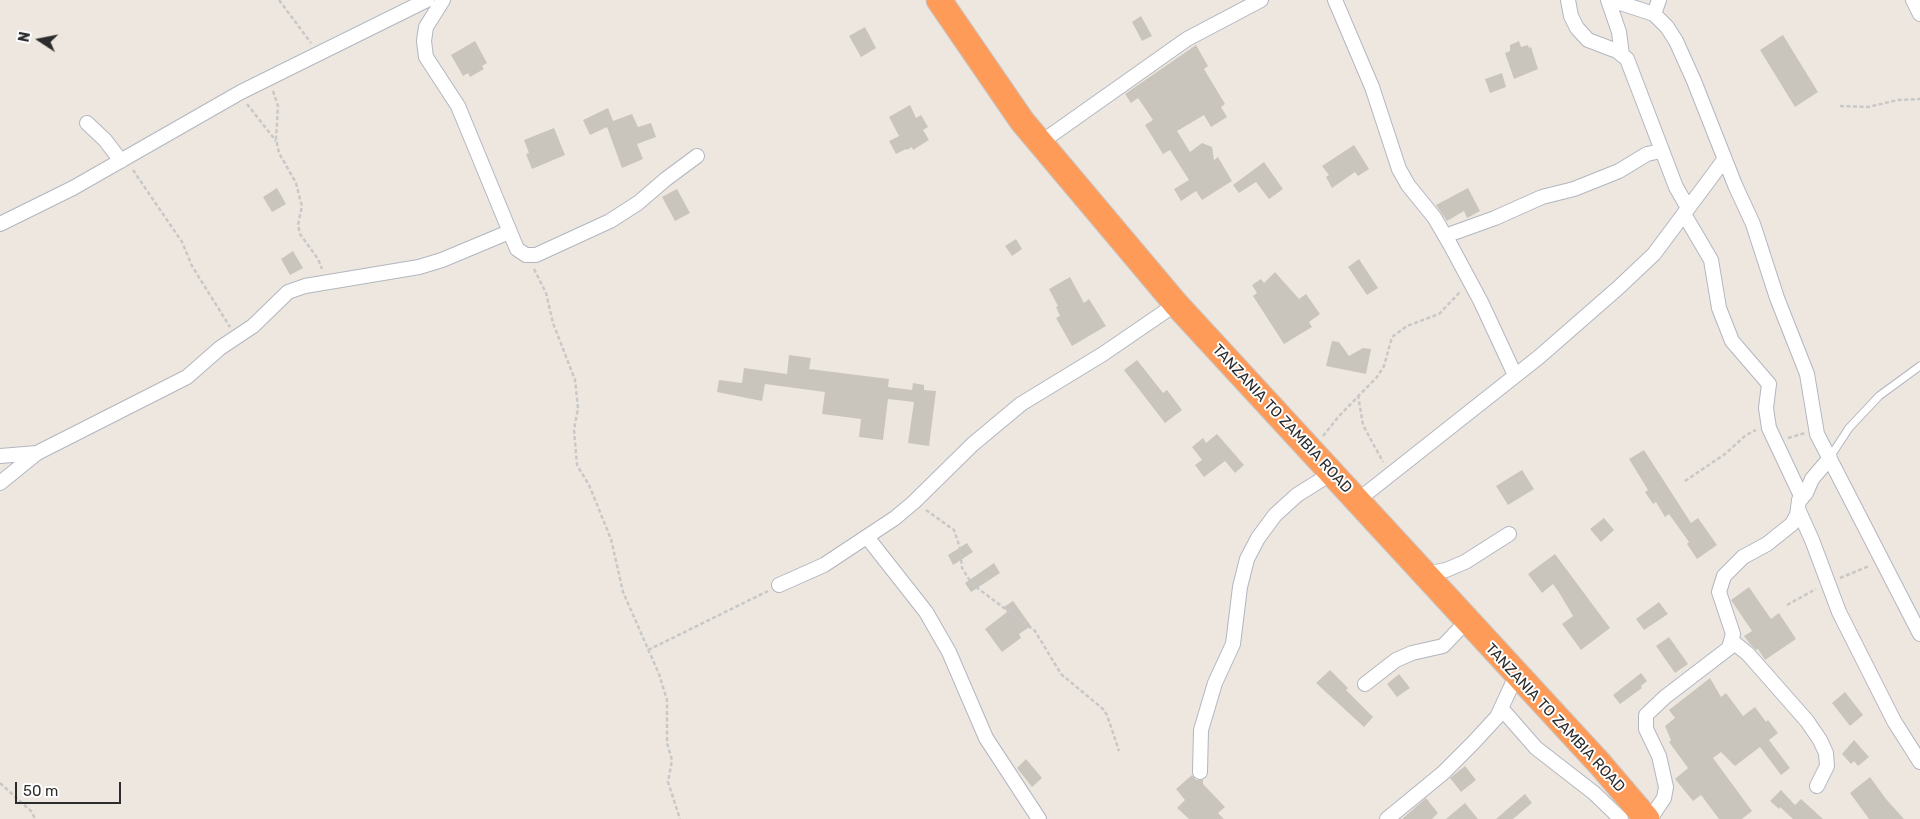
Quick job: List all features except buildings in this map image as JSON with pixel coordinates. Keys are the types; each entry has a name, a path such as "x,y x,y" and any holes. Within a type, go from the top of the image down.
{"highway":[{"name":"TANZANIA TO ZAMBIA ROAD","path":"940,0 1015,112 1176,304 1358,500 1516,676 1600,764 1648,819"}],"street":[{"path":"0,224 124,160 239,93 427,0"},
{"path":"443,0 426,27 424,41 426,57 458,106 517,250 526,255 536,255 620,215 697,156"},
{"path":"1040,143 1187,39 1261,0"},
{"path":"1335,0 1372,87 1399,169 1408,185 1429,209 1445,236 1470,282 1515,375"},
{"path":"1568,0 1574,22 1588,40 1622,55 1632,68 1661,151 1686,211 1711,260 1719,308 1732,341 1769,384 1766,408 1770,431 1800,504 1839,612 1894,721 1920,762"},
{"path":"1609,0 1619,32 1622,55"},
{"path":"1609,0 1654,14 1668,27 1676,41 1694,81 1724,160 1753,224 1780,307 1807,374 1815,429 1920,634"},
{"path":"1654,14 1659,0"},
{"path":"1914,0 1920,14"},
{"path":"86,123 124,160"},
{"path":"1445,236 1495,218 1542,197 1574,189 1619,171 1647,154 1661,151"},
{"path":"1358,500 1515,375 1590,313 1639,268 1654,254 1724,160"},
{"path":"0,483 36,453 187,378 237,336 252,326 275,302 288,292 305,286 419,267 442,260 509,232"},
{"path":"779,585 824,565 867,537 914,502 972,444 1021,404 1103,354 1176,304"},
{"path":"0,456 36,453"},
{"path":"1648,819 1664,798 1666,787 1659,756 1646,729 1646,715 1702,667 1722,654 1732,641 1733,634 1720,596 1724,576 1743,557 1760,549 1786,529 1795,519 1812,479 1830,458"},
{"path":"1200,772 1201,730 1215,683 1233,644 1240,587 1247,559 1258,538 1275,515 1297,495 1332,473"},
{"path":"1424,574 1446,570 1465,562 1509,534"},
{"path":"867,537 926,612 949,652 986,738 1039,819"},
{"path":"1365,684 1396,660 1412,653 1443,646 1467,621"},
{"path":"1732,641 1748,654 1807,721 1820,740 1826,753 1827,766 1817,786"},
{"path":"1387,819 1443,773 1479,736 1497,716 1516,676"},
{"path":"1501,708 1536,748 1594,793 1621,819"}],"lane":[{"path":"1830,458 1848,428 1880,396 1920,366"}],"path":[{"path":"279,0 319,52"},
{"path":"269,79 278,106 277,142 279,153 299,191 302,206 298,225 300,234 318,259 327,282"},
{"path":"239,93 277,142"},
{"path":"1840,106 1868,107 1898,100 1920,99"},
{"path":"124,160 182,242 192,266 221,314 237,336"},
{"path":"526,255 543,284 553,323 575,380 578,408 574,430 577,465 590,485 611,539 623,592 667,700 667,743 672,760 668,782 680,819"},
{"path":"1313,453 1330,428 1358,395 1377,377 1384,366 1392,337 1407,326 1439,314 1470,282"},
{"path":"1358,395 1363,425 1391,474"},
{"path":"1685,481 1725,454 1746,435 1762,428 1793,438 1815,429"},
{"path":"914,502 954,530 959,542 962,568 972,584 1038,634 1061,674 1103,709 1119,750"},
{"path":"1787,605 1828,583 1881,560"},
{"path":"648,650 779,585"},
{"path":"0,783 32,812 35,819"}]}
